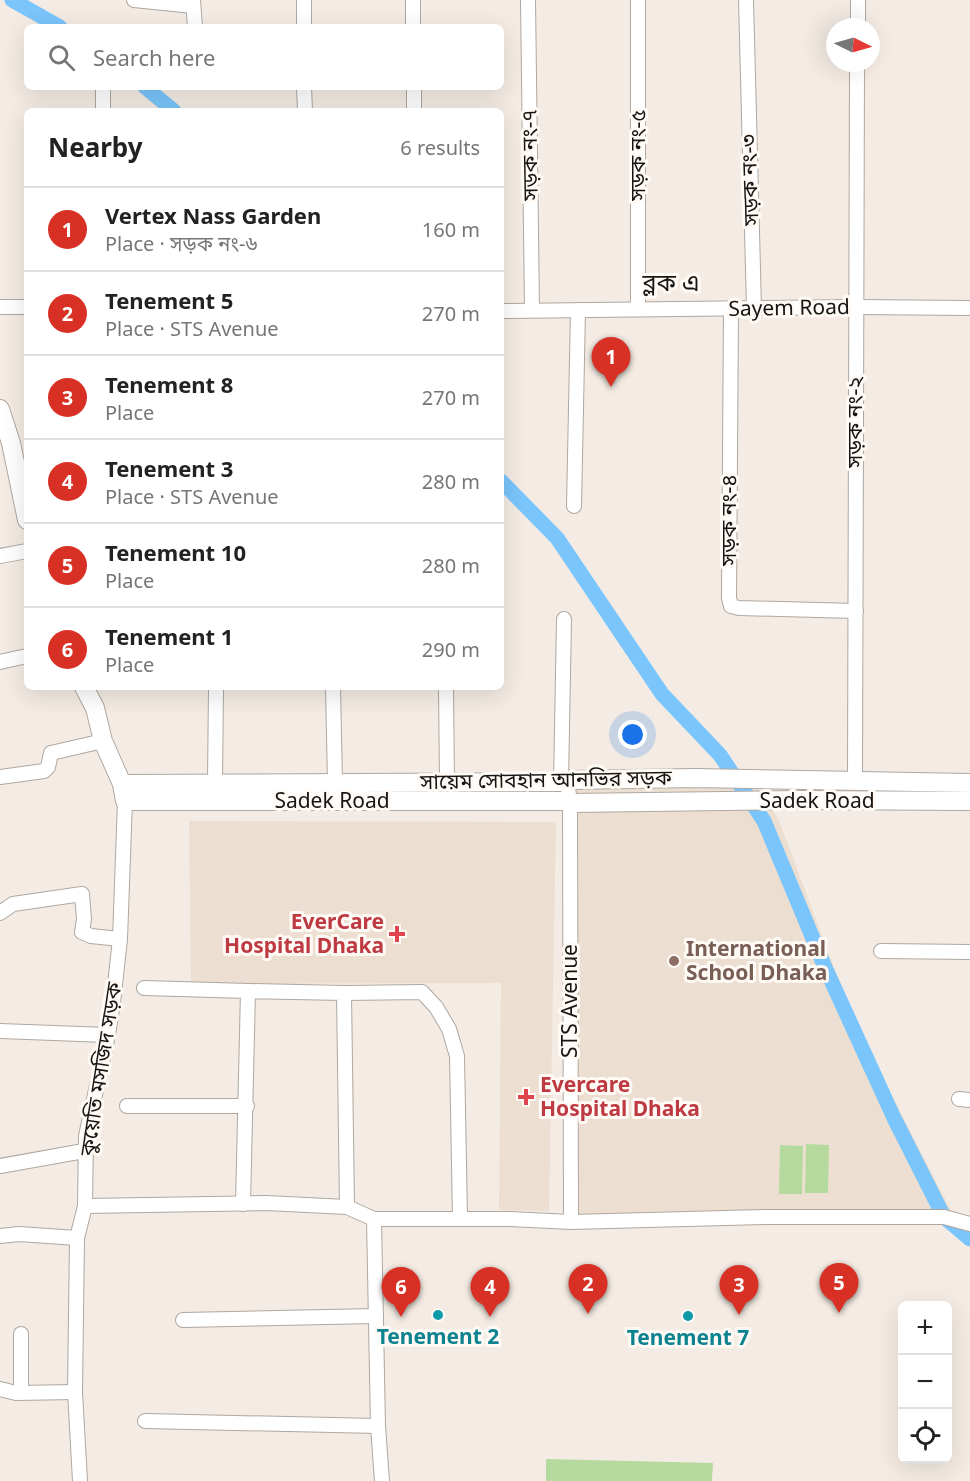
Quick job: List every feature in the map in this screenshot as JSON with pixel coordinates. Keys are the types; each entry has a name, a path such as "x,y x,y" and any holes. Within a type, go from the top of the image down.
{"street":[{"path":"134,0 193,3 195,24"},
{"path":"304,0 304,24"},
{"path":"413,0 413,24"},
{"name":"সড়ক নং-৭","path":"528,0 532,310"},
{"name":"সড়ক নং-৫","path":"638,0 638,309"},
{"name":"সড়ক নং-৩","path":"746,0 753,308"},
{"path":"858,0 858,18"},
{"name":"সড়ক নং-২","path":"855,781 857,72"},
{"path":"103,90 103,108"},
{"path":"304,90 304,108"},
{"path":"414,90 414,108"},
{"path":"6,307 24,307"},
{"name":"সড়ক নং-৪","path":"731,308 729,598 731,606 856,611"},
{"name":"Sayem Road","path":"504,311 970,308"},
{"path":"574,506 578,310"},
{"path":"0,409 11,443 24,506"},
{"path":"0,556 24,552"},
{"name":"STS Avenue","path":"564,619 564,781 570,803 571,1222"},
{"path":"0,662 24,657"},
{"path":"86,690 95,708 104,741 124,792"},
{"path":"215,783 216,690"},
{"path":"333,690 335,783"},
{"path":"446,690 447,783"},
{"path":"0,777 44,771 48,767 51,753 104,741"},
{"name":"সায়েম সোবহান আনভির সড়ক","path":"124,792 215,783 447,783 696,778 970,783"},
{"name":"Sadek Road","path":"124,792 564,801 570,803 798,800 970,801"},
{"name":"কুয়েতি মসজিদ সড়ক","path":"80,1481 75,1392 76,1238 85,1206 84,1150 108,1035 120,939 124,792"},
{"path":"0,913 13,904 82,894 84,919 82,932 91,936 120,939"},
{"path":"881,951 970,952"},
{"path":"144,988 344,993 422,992 436,1007 449,1029 457,1056 460,1219"},
{"path":"243,1204 248,991"},
{"path":"344,993 346,1207"},
{"path":"0,1031 108,1035"},
{"path":"127,1106 247,1107"},
{"path":"0,1166 84,1150"},
{"path":"85,1206 266,1203 346,1207 374,1219 510,1218 571,1222 765,1217 944,1217 970,1224"},
{"path":"374,1219 381,1481"},
{"path":"0,1236 19,1234 76,1238"},
{"path":"183,1320 376,1316"},
{"path":"21,1334 21,1392"},
{"path":"0,1389 16,1393 75,1392"},
{"path":"146,1420 378,1426"}],"shaded area":[{"path":"752,781 778,818 856,1026 954,1216 571,1222 574,786"},
{"name":"Evercare Hospital Dhaka","path":"189,821 556,822 549,1211 499,1210 501,983 191,984"}],"green space":[{"path":"806,1144 829,1145 828,1193 805,1193"},
{"path":"780,1145 803,1146 802,1194 779,1194"},
{"path":"546,1459 713,1463 712,1481 546,1481"}],"waterway":[{"path":"12,0 55,24"},
{"path":"149,90 170,108"},
{"path":"504,484 557,538 662,694 720,755 764,821 824,965 894,1118 944,1217 970,1239"}],"place":[{"name":"Vertex Nass Garden","path":"611,387"},
{"name":"EverCare Hospital Dhaka","path":"397,934"},
{"name":"International School Dhaka","path":"674,961"},
{"name":"Evercare Hospital Dhaka","path":"526,1097"},
{"name":"Tenement 10","path":"839,1313"},
{"name":"Tenement 5","path":"588,1314"},
{"name":"Tenement 2","path":"438,1315"},
{"name":"Tenement 8","path":"739,1315"},
{"name":"Tenement 7","path":"688,1316"},
{"name":"Tenement 1","path":"401,1317"},
{"name":"Tenement 3","path":"490,1317"}],"district":[{"name":"ব্লক এ","path":"671,283"}]}
